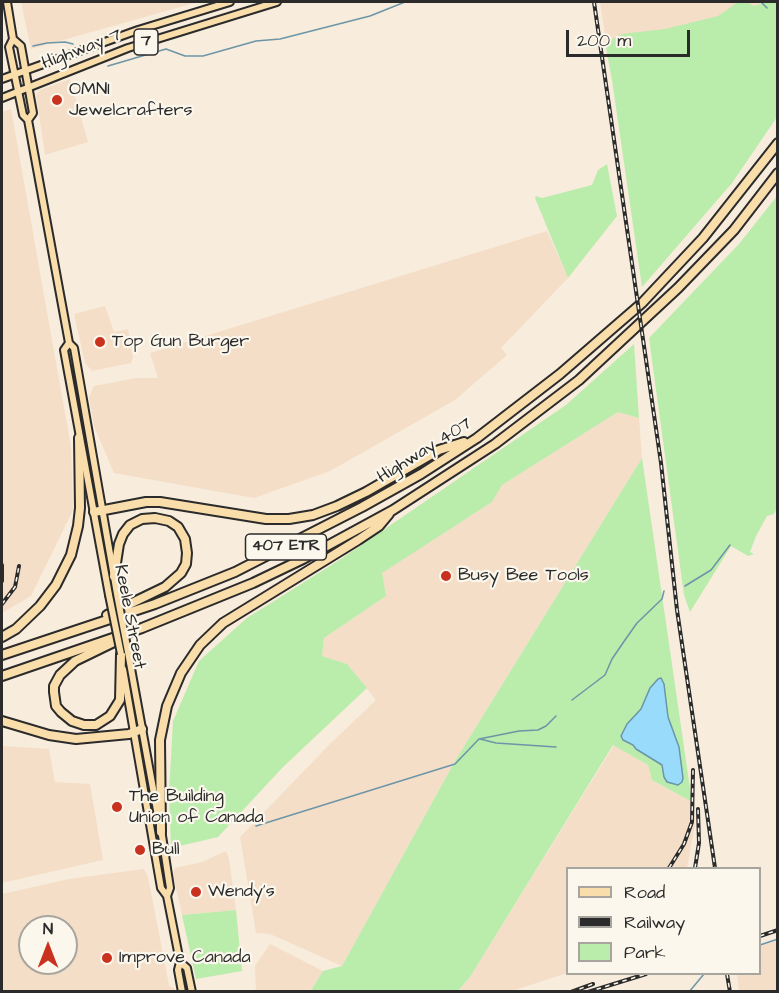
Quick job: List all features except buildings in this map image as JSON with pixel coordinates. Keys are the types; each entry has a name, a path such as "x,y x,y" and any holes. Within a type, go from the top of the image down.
{"highway":[{"name":"Highway 407","path":"2,655 184,593 254,563 421,474 477,438 560,374 642,303 703,238 777,143"},
{"name":"Highway 407","path":"2,676 142,628 268,576 393,510 495,444 579,380 622,341 734,230 777,173"},
{"path":"2,637 16,629 40,606 56,585 70,555 80,508 80,438"},
{"path":"98,511 146,502 160,502 266,519 289,519 313,515 366,492 439,450 477,438"},
{"path":"161,832 160,740 167,706 181,672 200,645 230,618 379,526 393,510"},
{"path":"80,629 175,580 186,564 188,553 185,539 178,527 169,521 155,518 142,519 130,525 119,544 114,576"},
{"path":"124,653 120,700 110,717 96,725 84,725 72,721 61,712 55,699 54,686 67,667 142,628"},
{"path":"2,721 49,735 76,739 111,736 138,730"}],"main road":[{"name":"Keele Street","path":"7,2 13,39 9,47 23,115 28,120 69,343 74,348 109,595 124,653"},
{"name":"Highway 7","path":"2,79 138,30 230,2"},
{"name":"Highway 7","path":"2,98 128,48 277,2"},
{"name":"Keele Street","path":"13,39 21,46 26,71 33,113 28,120"},
{"name":"Keele Street","path":"69,343 64,350 80,438 114,576 161,888 167,896 180,962 178,970 182,992"},
{"name":"Keele Street","path":"138,730 161,832 170,888 167,896"},
{"name":"Keele Street","path":"180,962 187,969 192,992"}],"shaded area":[{"path":"21,2 198,2 31,49"},
{"path":"600,2 768,2 607,48"},
{"path":"70,79 88,142 45,155 36,94 40,90"},
{"path":"11,109 71,447 73,510 31,596 2,613 2,112"},
{"path":"547,231 568,278 501,348 507,355 455,400 330,471 254,498 114,473 94,426 89,397 94,386 136,378 158,378 150,353"},
{"path":"105,306 114,332 128,329 133,357 131,363 92,371 85,363 74,314"},
{"path":"618,412 639,418 642,458 455,761 342,966 270,934 256,933 240,837 376,700 347,664 322,656 324,638 386,596 381,573 492,502 502,485"},
{"path":"614,745 648,765 652,780 692,802 695,824 687,867 566,867 566,973 512,991 458,992 470,977"},
{"path":"2,746 49,749 55,782 90,784 103,860 2,883"},
{"path":"226,851 236,910 182,915 173,875 175,868 202,862"},
{"path":"144,869 148,877 169,986 175,991 2,991 2,894 69,879"},
{"path":"777,941 777,991 739,991 737,975 761,975 761,945"},
{"path":"270,944 323,971 310,991 256,991 255,966"}],"green space":[{"path":"738,2 747,2 754,6 777,2 777,117 732,183 642,287 605,43 622,34 665,29 718,16"},
{"path":"607,164 617,216 568,278 535,198 592,185 598,170"},
{"path":"777,196 777,508 774,514 767,516 756,536 750,552 754,554 748,556 731,546 690,612 684,595 649,338 739,244"},
{"path":"634,344 639,418 618,412 502,485 492,502 382,573 386,596 324,638 322,656 347,664 367,688 283,767 218,837 171,848 169,793 173,721 199,661 247,618 341,559 566,405"},
{"path":"642,458 692,802 652,780 648,765 613,745 470,977 458,991 310,992 323,971 342,966 455,761"},
{"path":"236,910 242,971 196,979 182,915"}],"water":[{"path":"661,678 664,684 668,717 679,747 683,778 678,785 667,782 662,765 623,740 621,736 627,724 641,709 650,688"}],"waterway":[{"path":"108,66 166,49 185,56 203,56 256,41 280,39 370,16 405,2"},
{"path":"761,2 767,8"},
{"path":"33,46 65,42 73,44"},
{"path":"685,586 711,570 730,545"},
{"path":"572,700 605,675 612,659 625,640 637,623 662,599 664,591"},
{"path":"256,826 455,764 479,739 519,731 538,730 556,716"},
{"path":"480,739 496,743 556,747"},
{"path":"761,945 778,939"},
{"path":"689,992 703,975"}],"railway":[{"path":"594,2 661,463 677,610 715,867"},
{"path":"2,565 2,581"},
{"path":"2,604 15,587 19,566"},
{"path":"670,867 684,844 692,822 693,770"},
{"path":"695,867 699,843 698,809"},
{"path":"761,936 778,930"},
{"path":"588,992 643,975"},
{"path":"727,975 730,992"},
{"path":"571,992 593,984"}],"place":[{"name":"OMNI Jewelcrafters","path":"57,100"},
{"name":"Top Gun Burger","path":"100,342"},
{"name":"Busy Bee Tools","path":"446,576"},
{"name":"The Building Union of Canada","path":"117,807"},
{"name":"Bull","path":"140,850"},
{"name":"Wendy's","path":"196,892"},
{"name":"Improve Canada","path":"107,958"}]}
